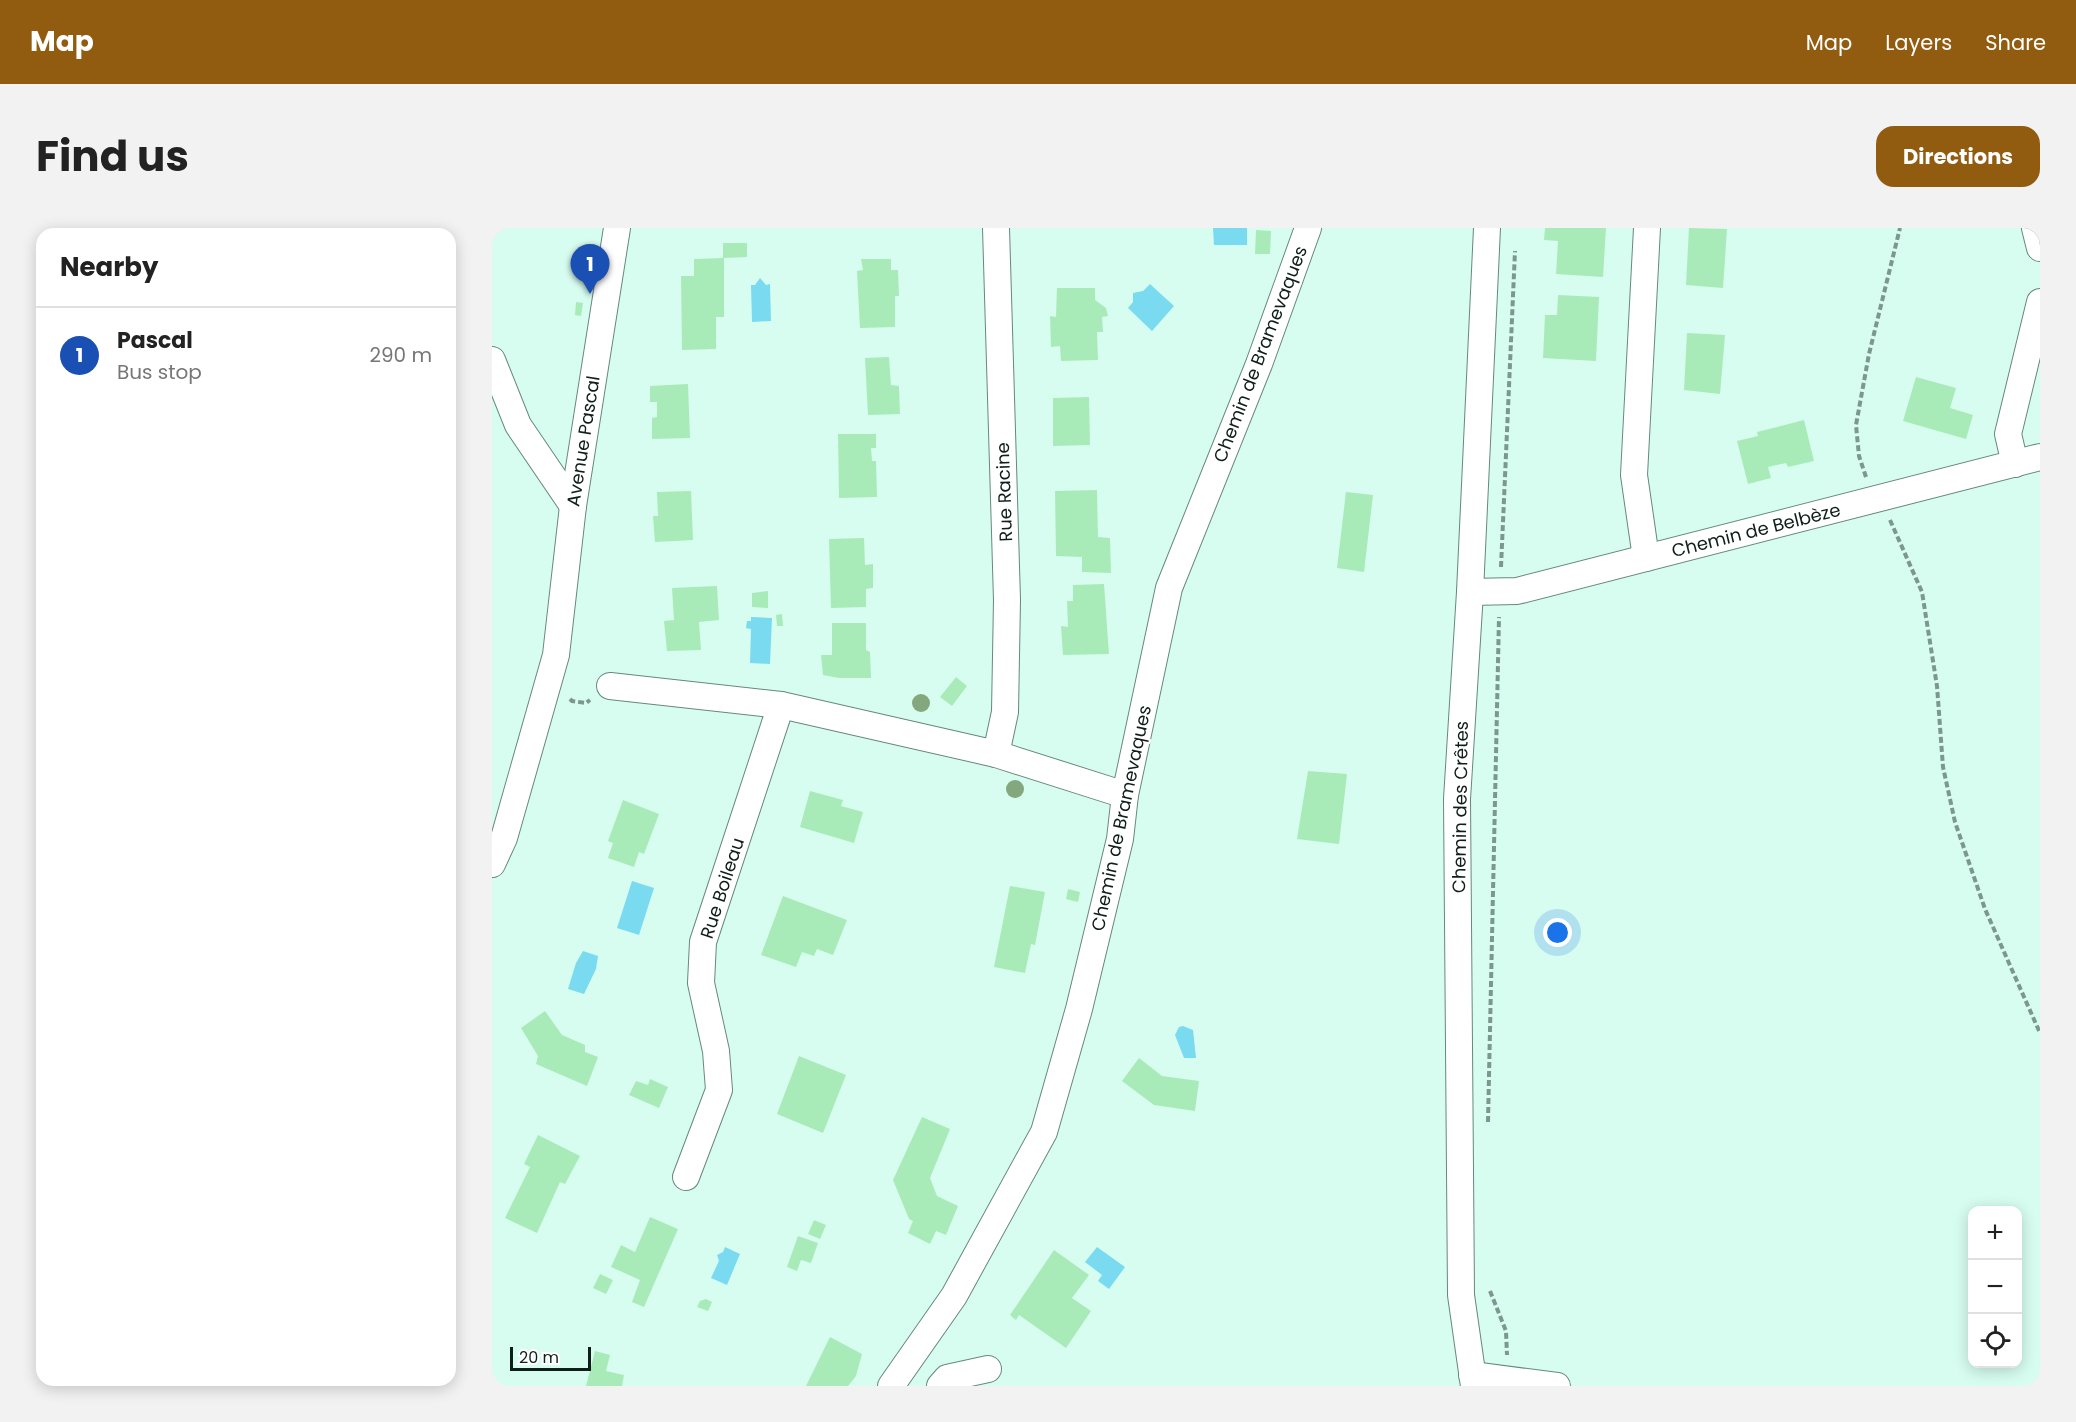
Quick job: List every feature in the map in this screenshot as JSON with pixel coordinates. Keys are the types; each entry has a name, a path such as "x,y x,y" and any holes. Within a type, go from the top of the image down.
{"street":[{"name":"Avenue Pascal","path":"492,864 504,838 556,657 573,506 617,228"},
{"name":"Rue Racine","path":"996,228 1007,600 1005,712 996,754"},
{"name":"Chemin de Bramevaques","path":"891,1386 954,1296 1044,1132 1079,1009 1120,840 1125,795 1169,588 1259,364 1308,228"},
{"name":"Chemin des Crêtes","path":"1473,1380 1461,1295 1456,799 1470,592 1487,228"},
{"path":"1646,558 1634,475 1647,228"},
{"path":"2035,228 2040,248"},
{"path":"2015,464 2008,434 2040,302"},
{"path":"492,360 518,425 573,506"},
{"name":"Chemin de Belbèze","path":"1470,592 1517,591 2040,458"},
{"path":"610,686 781,705 996,754 1125,795"},
{"name":"Rue Boileau","path":"686,1177 720,1090 716,1051 701,983 703,942 781,705"},
{"path":"940,1386 947,1378 988,1369"},
{"path":"1473,1380 1508,1378 1557,1386"}],"path":[{"path":"1900,228 1869,354 1856,425 1859,456 1868,480 1903,544 1922,592 1936,686 1943,767 1955,822 1985,909 2040,1033"},
{"path":"1488,1134 1499,592 1515,239"},
{"path":"556,657 563,692 572,701 586,703 610,686"},
{"path":"1489,1284 1490,1296 1506,1331 1508,1378"}],"water":[{"path":"1213,228 1247,228 1247,245 1214,245"},
{"path":"760,278 766,285 770,284 771,321 752,322 751,285 755,285"},
{"path":"1150,284 1174,306 1152,331 1128,308 1133,302 1133,293 1143,291"},
{"path":"751,617 772,618 770,664 750,663 751,629 746,628 747,621 751,621"},
{"path":"632,881 654,888 639,935 617,928"},
{"path":"583,951 598,956 596,969 584,994 568,989 576,963"},
{"path":"1183,1026 1193,1030 1196,1058 1184,1058 1175,1035 1179,1027"},
{"path":"725,1247 740,1254 727,1285 711,1278 719,1261 717,1255 723,1252"},
{"path":"1097,1247 1125,1267 1109,1289 1098,1281 1102,1275 1085,1262"}],"building":[{"path":"1545,228 1606,228 1603,277 1556,274 1558,241 1544,240"},
{"path":"1689,228 1727,229 1723,288 1686,285"},
{"path":"1256,230 1271,231 1270,254 1255,254"},
{"path":"723,243 747,243 747,257 724,258 724,317 716,317 716,349 682,350 681,276 694,276 694,259 723,258"},
{"path":"861,259 891,259 891,270 898,270 899,296 895,296 895,327 860,328 857,271 863,270"},
{"path":"1057,288 1095,288 1095,300 1106,308 1108,316 1102,317 1103,332 1097,332 1098,360 1061,361 1060,346 1051,347 1050,316 1056,317"},
{"path":"1558,295 1599,297 1596,361 1543,358 1545,315 1557,315"},
{"path":"576,302 583,303 581,316 575,315"},
{"path":"1687,333 1725,335 1720,394 1684,390"},
{"path":"889,357 891,385 899,386 900,414 868,415 865,358"},
{"path":"1916,377 1956,388 1950,408 1973,415 1966,439 1903,421"},
{"path":"688,384 690,438 652,439 652,418 657,417 657,402 650,402 650,386"},
{"path":"1089,397 1090,445 1053,446 1053,398"},
{"path":"1804,420 1814,461 1788,467 1786,463 1768,467 1771,478 1748,484 1737,441 1758,436 1757,432"},
{"path":"838,434 876,434 876,448 871,448 872,461 876,461 877,497 839,498"},
{"path":"1097,490 1098,537 1110,538 1111,573 1082,572 1082,557 1056,556 1055,491"},
{"path":"691,491 693,540 655,542 653,516 658,516 657,492"},
{"path":"1346,492 1373,495 1364,572 1337,568"},
{"path":"864,538 865,565 873,564 873,588 866,589 866,607 831,608 829,539"},
{"path":"1104,584 1109,654 1063,655 1061,626 1068,627 1067,601 1073,601 1073,585"},
{"path":"717,586 719,620 699,622 701,650 667,651 664,621 674,620 672,588"},
{"path":"768,591 768,608 752,607 752,593"},
{"path":"782,614 783,626 777,626 776,615"},
{"path":"832,623 866,623 866,650 870,652 871,678 839,678 823,675 821,655 832,655"},
{"path":"956,677 967,686 952,706 940,697"},
{"path":"1308,771 1347,774 1339,844 1297,839"},
{"path":"810,791 843,800 841,806 863,812 854,843 800,827"},
{"path":"623,800 659,814 644,854 639,852 634,867 608,858 613,843 608,841"},
{"path":"1010,886 1045,892 1035,945 1031,944 1025,973 994,967"},
{"path":"1068,889 1080,892 1078,902 1066,899"},
{"path":"783,896 847,920 833,955 817,949 814,956 802,952 796,967 761,955"},
{"path":"545,1011 562,1035 585,1045 585,1052 598,1057 587,1086 536,1064 538,1056 521,1028"},
{"path":"799,1056 846,1075 823,1133 777,1114"},
{"path":"1139,1058 1162,1076 1199,1081 1195,1111 1154,1105 1122,1081"},
{"path":"650,1079 668,1087 659,1108 629,1095 636,1081 648,1085"},
{"path":"922,1117 950,1129 930,1178 937,1196 958,1206 946,1235 936,1231 930,1244 908,1233 913,1221 909,1219 893,1180"},
{"path":"538,1135 580,1156 565,1184 560,1182 537,1233 505,1218 530,1167 524,1164"},
{"path":"650,1217 678,1229 644,1307 632,1302 640,1280 611,1267 621,1245 635,1252"},
{"path":"814,1220 826,1225 820,1239 808,1234"},
{"path":"798,1236 818,1243 811,1263 801,1260 797,1271 787,1267"},
{"path":"1054,1250 1089,1275 1072,1298 1091,1311 1066,1348 1019,1315 1016,1320 1010,1315"},
{"path":"600,1274 613,1280 606,1294 593,1288"},
{"path":"706,1299 712,1302 708,1311 697,1307 700,1301"},
{"path":"830,1337 862,1354 856,1376 848,1386 806,1386"},
{"path":"595,1351 610,1355 606,1371 624,1375 622,1386 586,1386"}],"place":[{"name":"Pascal","path":"590,294"}]}
